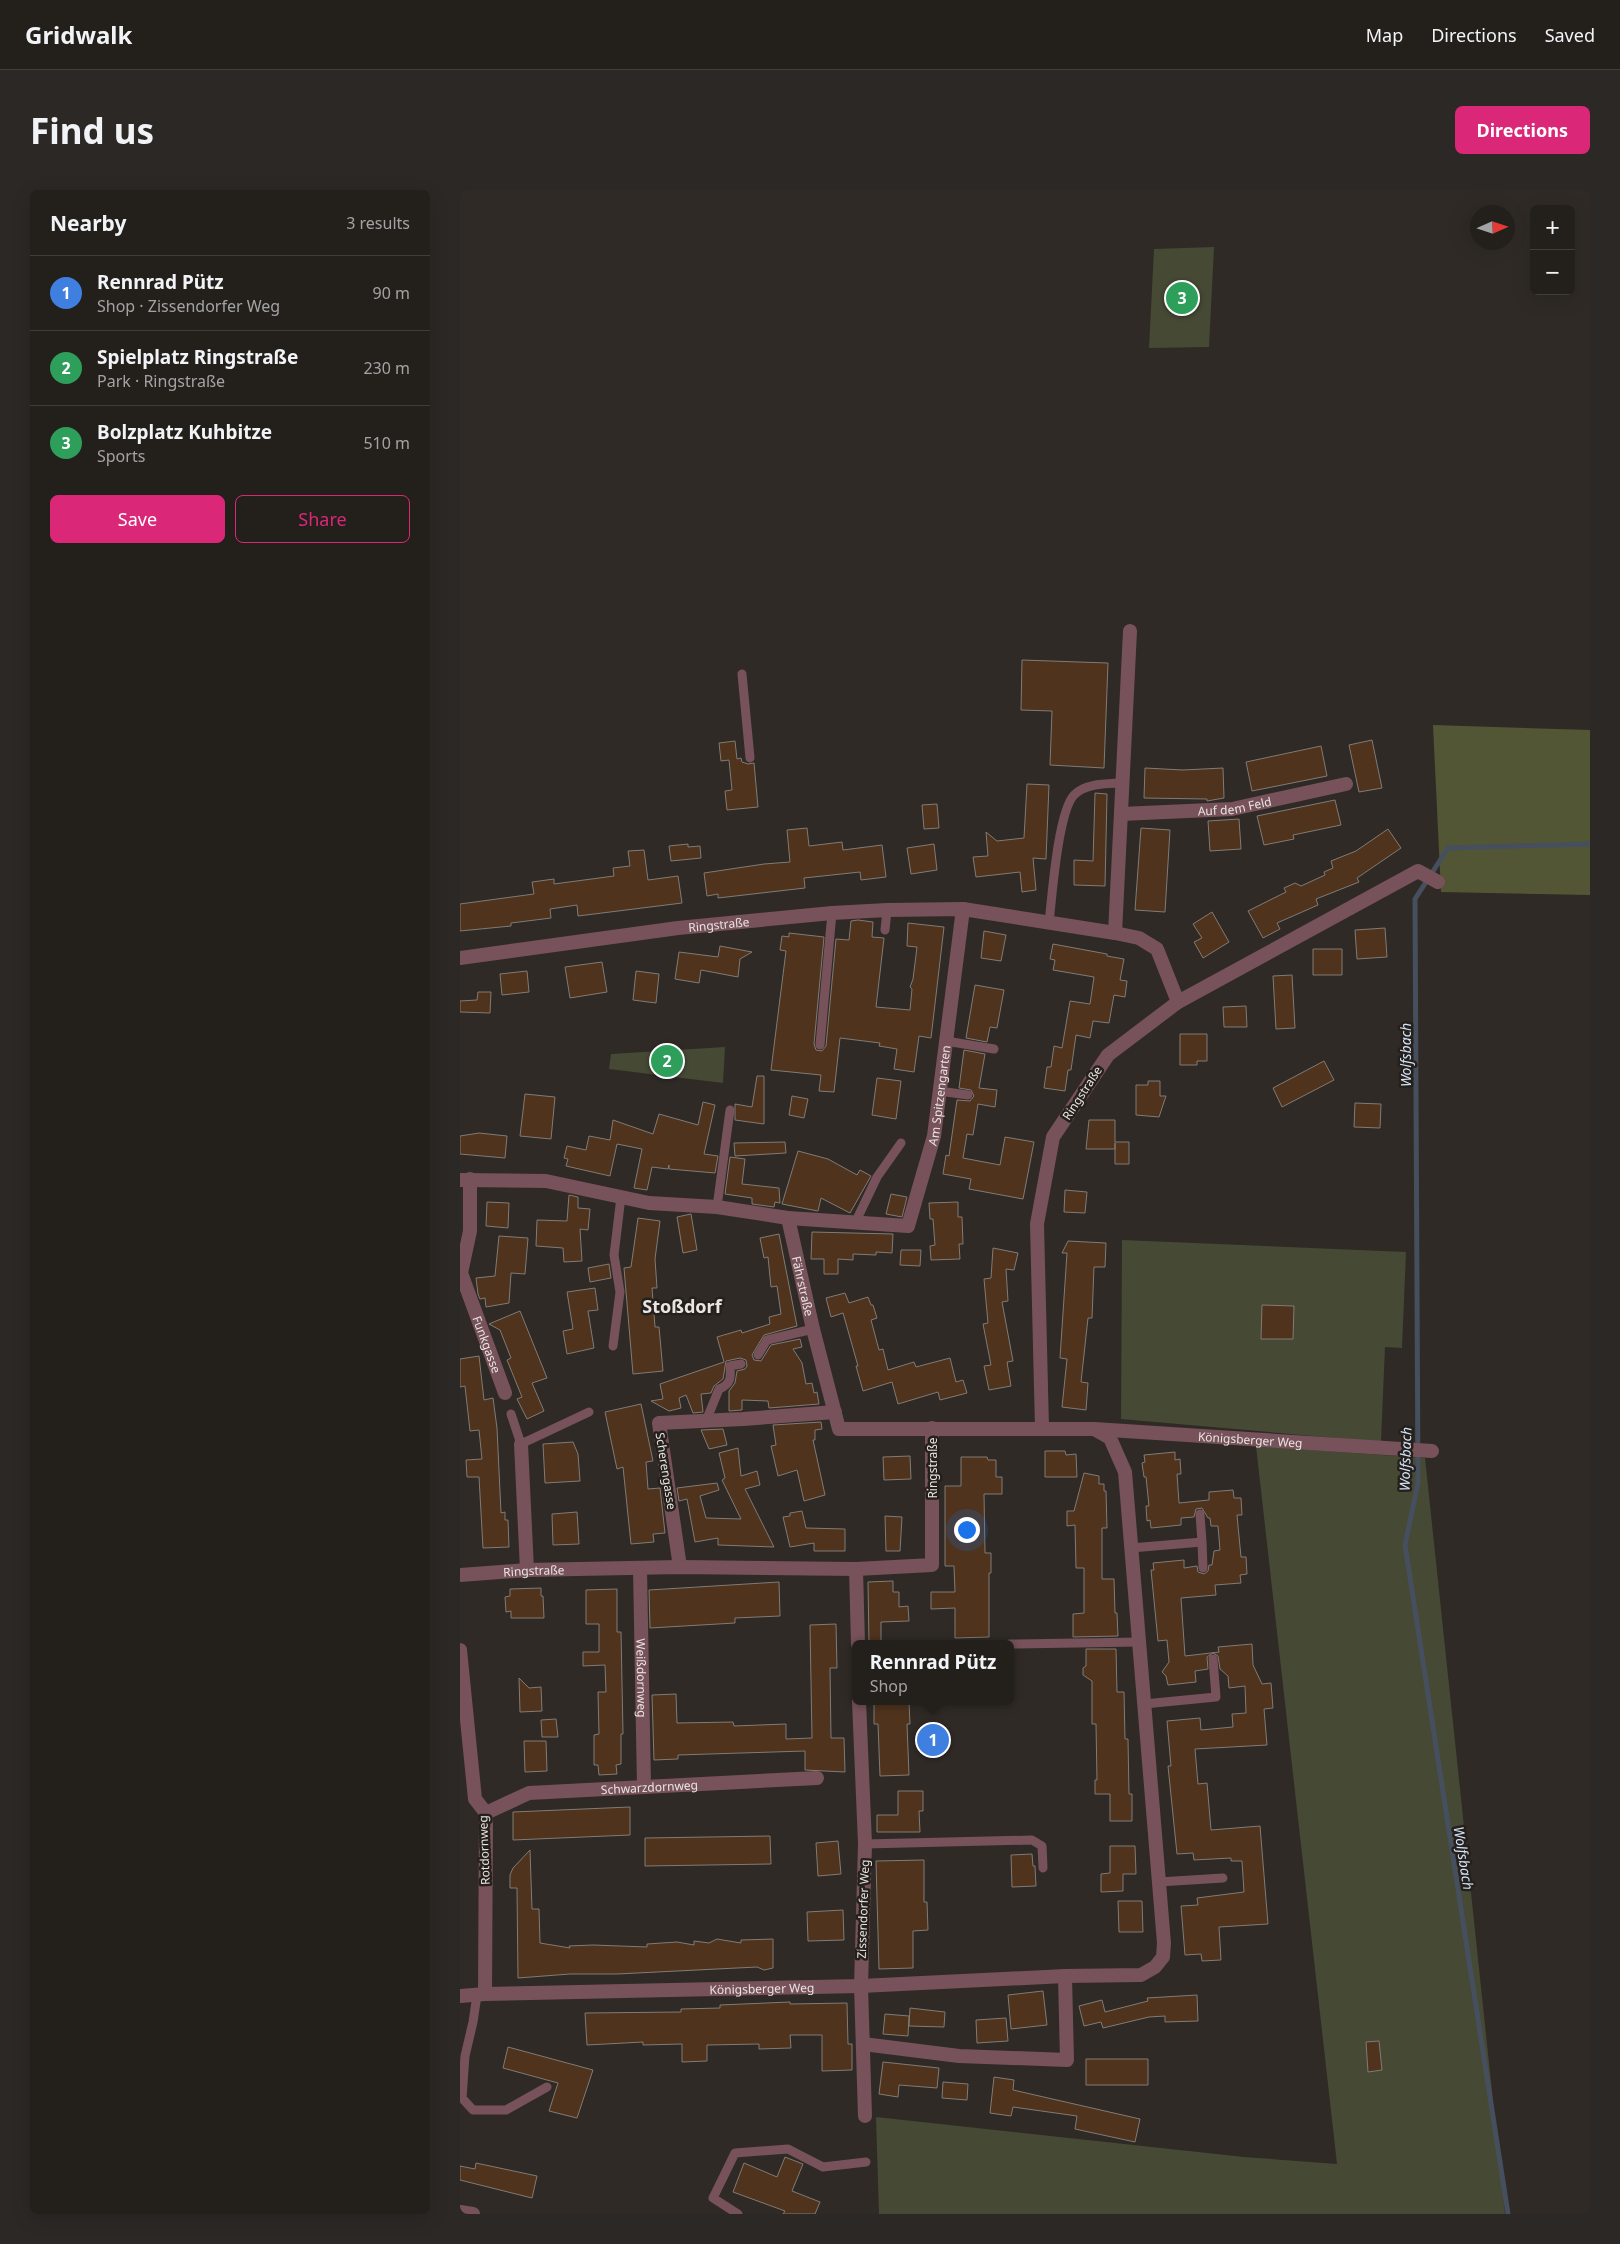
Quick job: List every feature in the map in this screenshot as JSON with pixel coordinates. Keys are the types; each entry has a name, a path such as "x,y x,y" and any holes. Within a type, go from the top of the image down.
{"street":[{"path":"1115,933 1130,630"},
{"name":"Auf dem Feld","path":"1120,814 1232,809 1346,784"},
{"name":"Ringstraße","path":"460,1575 527,1570 680,1567 856,1569 932,1565 932,1428 1042,1428 1037,1224 1053,1137 1108,1054 1178,1002 1418,871 1438,882"},
{"name":"Ringstraße","path":"460,958 678,928 832,913 962,909 1139,938 1157,949 1178,1002"},
{"name":"Am Spitzengarten","path":"788,1218 856,1221 908,1226 934,1136 962,909"},
{"path":"465,1180 546,1181 648,1203 717,1207 788,1218"},
{"name":"Funkgasse","path":"465,1180 470,1231 461,1273 505,1393"},
{"name":"Fährstraße","path":"788,1218 838,1429 932,1428"},
{"name":"Scherengasse","path":"680,1567 659,1423 835,1412"},
{"name":"Königsberger Weg","path":"1042,1428 1094,1429 1432,1450"},
{"name":"Königsberger Weg","path":"460,1996 861,1986 1065,1976 1140,1975 1155,1967 1163,1957 1164,1943 1125,1472 1110,1438 1094,1429"},
{"path":"521,1444 527,1570"},
{"name":"Weißdornweg","path":"640,1568 644,1787"},
{"path":"856,1569 858,1640"},
{"name":"Rotdornweg","path":"460,1650 475,1799 486,1813 481,1994"},
{"name":"Zissendorfer Weg","path":"859,1705 865,1844 861,1986 865,2116"},
{"name":"Schwarzdornweg","path":"486,1813 529,1793 817,1778"},
{"path":"863,2044 959,2056 1068,2060 1065,1976"},
{"path":"460,2212 473,2214"}],"lane":[{"path":"742,674 750,758"},
{"path":"1049,924 1064,815 1074,795 1086,787 1122,783"},
{"path":"885,930 887,910"},
{"path":"820,1045 832,913"},
{"path":"946,1041 994,1050"},
{"path":"940,1091 968,1095"},
{"path":"717,1207 730,1110"},
{"path":"856,1221 877,1177 901,1143"},
{"path":"613,1346 620,1292 614,1255 621,1197"},
{"path":"758,1355 767,1340 813,1329"},
{"path":"706,1421 719,1389 726,1386 731,1379 730,1366 741,1364"},
{"path":"511,1414 521,1444 589,1412"},
{"path":"1200,1514 1203,1568"},
{"path":"1132,1548 1202,1542"},
{"path":"1014,1644 1139,1642"},
{"path":"1144,1704 1216,1697 1213,1659"},
{"path":"865,1844 1032,1840 1042,1846 1043,1868"},
{"path":"1159,1882 1223,1878"},
{"path":"481,1994 465,2056 462,2098 473,2110 506,2110 547,2087"},
{"path":"738,2214 714,2198 735,2153 788,2149 823,2167 866,2162"}],"green space":[{"path":"1214,247 1209,347 1149,348 1154,249"},
{"path":"1433,725 1590,730 1590,895 1441,892"},
{"path":"725,1047 723,1083 609,1069 611,1054"},
{"path":"1122,1240 1406,1252 1402,1348 1385,1347 1381,1442 1121,1419"},
{"path":"1256,1446 1425,1458 1505,2214 879,2214 876,2117 1244,2157 1337,2164"}],"building":[{"path":"1022,660 1108,663 1104,768 1050,765 1052,711 1021,710"},
{"path":"1372,740 1382,788 1359,792 1349,745"},
{"path":"735,741 737,759 741,758 742,762 748,764 754,763 758,807 727,810 725,791 732,790 729,760 721,761 719,743"},
{"path":"1321,746 1327,776 1252,791 1246,762"},
{"path":"1145,768 1183,770 1223,768 1224,798 1207,801 1207,799 1144,798"},
{"path":"1027,784 1049,785 1046,859 1033,858 1036,890 1022,892 1020,872 976,877 973,857 988,856 986,832 997,841 1024,838"},
{"path":"1095,793 1107,794 1105,886 1074,885 1074,860 1093,861"},
{"path":"1335,800 1341,825 1293,835 1294,839 1264,845 1257,816"},
{"path":"937,804 939,828 924,829 922,805"},
{"path":"1239,819 1241,849 1210,851 1208,821"},
{"path":"807,828 809,846 842,842 843,850 882,845 886,877 861,880 860,872 804,878 805,888 718,898 718,894 707,896 704,873 790,862 787,830"},
{"path":"1141,828 1170,830 1165,912 1135,910"},
{"path":"1388,829 1401,848 1357,878 1359,882 1316,899 1318,905 1277,923 1280,929 1263,938 1248,911 1286,892 1284,888 1295,883 1301,886 1325,875 1324,872 1333,868 1331,861 1356,851"},
{"path":"688,844 688,847 700,846 701,858 671,861 669,846"},
{"path":"934,844 937,870 911,874 907,848"},
{"path":"644,850 648,880 678,876 682,903 578,916 577,905 550,909 551,918 511,923 511,926 460,931 460,904 534,894 532,882 554,879 554,884 614,876 613,868 630,866 628,851"},
{"path":"1212,912 1229,942 1203,958 1194,942 1202,938 1193,924"},
{"path":"851,921 873,922 872,937 884,938 876,1007 910,1010 912,989 910,987 913,979 917,947 907,946 908,923 944,927 931,1038 919,1036 914,1072 894,1069 897,1049 879,1046 880,1043 840,1038 834,1092 819,1091 821,1075 771,1070 786,951 780,950 782,936 789,937 789,933 824,937 814,1044 816,1050 822,1051 826,1046 836,939 849,940"},
{"path":"1385,928 1387,957 1357,959 1355,930"},
{"path":"984,931 1006,935 1001,961 981,958"},
{"path":"1053,944 1124,959 1120,980 1127,981 1125,997 1114,995 1109,1023 1093,1021 1090,1038 1076,1035 1071,1070 1068,1070 1065,1091 1044,1088 1047,1067 1051,1067 1054,1046 1062,1048 1070,1001 1090,1004 1094,977 1053,970 1055,960 1050,959"},
{"path":"720,946 752,952 740,959 738,977 701,970 699,983 675,979 679,952 718,957"},
{"path":"1313,949 1342,949 1342,975 1313,975"},
{"path":"602,962 607,992 570,998 565,967"},
{"path":"527,971 529,992 502,995 500,974"},
{"path":"636,971 659,974 656,1003 633,1000"},
{"path":"1292,975 1295,1028 1276,1029 1273,976"},
{"path":"975,985 1004,990 997,1028 990,1027 987,1042 966,1038"},
{"path":"478,992 491,992 490,1013 460,1012 460,1001 477,1000"},
{"path":"1246,1006 1247,1027 1224,1027 1223,1007"},
{"path":"1180,1034 1207,1034 1207,1061 1197,1061 1197,1065 1180,1065"},
{"path":"964,1050 985,1054 979,1088 997,1090 995,1107 978,1104 973,1135 967,1134 963,1158 1000,1165 1005,1137 1034,1142 1023,1199 969,1189 971,1179 943,1174 946,1155 949,1156 957,1100 970,1101 974,1096 971,1090 959,1088"},
{"path":"1324,1061 1334,1080 1282,1107 1273,1088"},
{"path":"757,1076 764,1076 764,1124 735,1120 735,1104 752,1107"},
{"path":"877,1078 901,1081 896,1119 872,1115"},
{"path":"1148,1081 1160,1081 1160,1096 1166,1096 1159,1117 1136,1115 1136,1085 1148,1085"},
{"path":"525,1094 555,1097 551,1139 520,1136"},
{"path":"792,1096 808,1099 804,1118 789,1115"},
{"path":"703,1102 715,1105 704,1154 718,1156 715,1173 669,1169 669,1165 668,1169 652,1167 647,1190 634,1188 642,1149 617,1144 610,1176 566,1166 568,1159 564,1158 567,1146 586,1150 589,1136 610,1140 613,1120 653,1134 659,1114 698,1125"},
{"path":"1355,1103 1381,1104 1380,1128 1354,1127"},
{"path":"1089,1120 1115,1120 1115,1142 1129,1142 1129,1164 1115,1164 1115,1149 1086,1149"},
{"path":"479,1133 507,1136 505,1158 460,1154 460,1136"},
{"path":"785,1142 786,1153 735,1156 734,1143"},
{"path":"798,1151 828,1159 857,1175 860,1170 871,1176 850,1213 821,1198 818,1211 782,1204"},
{"path":"730,1157 745,1159 742,1184 779,1188 780,1203 775,1202 774,1207 752,1204 752,1198 725,1194"},
{"path":"1065,1190 1087,1192 1085,1213 1064,1212"},
{"path":"891,1194 907,1197 902,1217 886,1214"},
{"path":"569,1195 578,1197 578,1208 590,1209 588,1230 580,1229 582,1261 564,1262 563,1248 536,1246 537,1220 567,1221"},
{"path":"487,1202 509,1203 508,1228 486,1226"},
{"path":"958,1202 958,1217 962,1217 963,1244 959,1244 960,1259 931,1260 930,1246 935,1245 933,1219 930,1219 929,1203"},
{"path":"691,1214 697,1250 683,1253 677,1217"},
{"path":"638,1218 660,1221 655,1259 657,1288 652,1288 655,1327 659,1327 663,1371 633,1374 624,1268 631,1267"},
{"path":"812,1232 893,1234 892,1253 876,1252 876,1255 853,1254 853,1260 838,1259 838,1274 824,1274 824,1259 811,1259"},
{"path":"779,1234 797,1326 764,1335 752,1355 754,1360 761,1361 771,1345 800,1339 802,1347 793,1349 802,1363 806,1384 812,1383 814,1393 817,1392 819,1404 769,1408 768,1401 742,1400 742,1410 729,1411 729,1391 735,1383 737,1371 745,1369 747,1366 746,1360 740,1358 726,1361 723,1379 714,1386 711,1393 701,1394 703,1412 693,1413 686,1395 679,1398 681,1408 669,1411 651,1401 663,1399 660,1384 724,1362 717,1337 741,1330 742,1333 770,1324 769,1317 781,1314 777,1286 771,1287 768,1257 764,1258 760,1238"},
{"path":"499,1236 528,1238 525,1274 511,1273 509,1303 486,1307 485,1298 480,1299 478,1294 476,1278 495,1276"},
{"path":"1068,1241 1106,1243 1105,1267 1094,1267 1092,1318 1088,1318 1081,1382 1088,1383 1086,1410 1062,1407 1067,1359 1060,1358 1067,1253 1062,1253"},
{"path":"993,1248 1018,1253 1014,1270 1006,1269 1008,1301 1002,1302 1013,1361 1007,1362 1011,1386 989,1390 984,1366 991,1365 983,1324 988,1323 984,1279 991,1278"},
{"path":"901,1250 921,1250 920,1266 900,1265"},
{"path":"609,1264 611,1278 590,1282 588,1268"},
{"path":"595,1288 598,1310 588,1311 594,1348 567,1354 563,1331 573,1329 567,1292"},
{"path":"845,1293 849,1303 868,1297 871,1305 873,1305 877,1318 871,1320 879,1350 883,1349 888,1370 914,1362 916,1367 950,1358 956,1382 963,1380 967,1393 940,1400 938,1392 898,1404 892,1382 863,1391 843,1313 831,1317 826,1298"},
{"path":"1262,1305 1294,1306 1293,1339 1261,1339"},
{"path":"520,1311 547,1378 532,1383 544,1411 527,1419 517,1399 522,1397 507,1360 511,1358 500,1330 489,1324"},
{"path":"479,1356 484,1400 493,1398 497,1428 501,1513 505,1512 505,1520 508,1520 509,1547 483,1548 479,1477 467,1477 466,1460 482,1459 479,1430 470,1431 465,1386 460,1387 460,1359"},
{"path":"641,1404 653,1461 646,1462 648,1489 660,1488 665,1533 653,1534 654,1542 631,1544 623,1467 617,1469 605,1412"},
{"path":"821,1422 822,1429 815,1430 815,1440 813,1440 825,1495 804,1501 797,1470 778,1476 771,1446 776,1445 773,1425"},
{"path":"723,1429 727,1445 709,1449 701,1430"},
{"path":"573,1442 578,1454 580,1481 545,1483 543,1444"},
{"path":"738,1448 741,1476 757,1471 760,1485 745,1489 774,1547 718,1545 718,1538 695,1542 687,1499 679,1501 677,1488 717,1483 719,1490 700,1496 706,1518 741,1519 722,1480 725,1478 719,1453"},
{"path":"1045,1451 1065,1451 1066,1455 1076,1454 1077,1477 1045,1477"},
{"path":"1175,1452 1175,1460 1180,1459 1181,1474 1177,1474 1179,1503 1209,1500 1209,1492 1233,1490 1234,1498 1241,1498 1242,1515 1237,1515 1241,1557 1246,1557 1247,1574 1240,1575 1241,1583 1215,1585 1216,1595 1181,1598 1185,1656 1219,1652 1218,1647 1252,1644 1253,1665 1262,1684 1271,1683 1273,1708 1264,1709 1267,1745 1195,1749 1198,1784 1207,1783 1211,1830 1260,1826 1268,1924 1219,1927 1221,1960 1202,1961 1201,1954 1185,1955 1181,1906 1198,1905 1197,1898 1244,1892 1242,1861 1231,1861 1231,1858 1194,1860 1193,1853 1177,1854 1168,1766 1171,1766 1167,1721 1200,1718 1201,1730 1233,1727 1232,1714 1246,1713 1245,1686 1229,1688 1228,1676 1220,1669 1218,1656 1213,1653 1207,1657 1208,1669 1195,1671 1196,1682 1168,1685 1166,1676 1162,1672 1169,1662 1167,1640 1158,1641 1151,1570 1154,1570 1153,1563 1184,1560 1184,1568 1197,1566 1198,1572 1204,1574 1208,1571 1209,1565 1212,1565 1214,1551 1220,1550 1218,1526 1211,1526 1210,1518 1208,1518 1202,1508 1196,1509 1194,1517 1181,1518 1181,1525 1151,1528 1150,1520 1147,1521 1146,1506 1149,1506 1146,1477 1144,1477 1142,1463 1145,1462 1144,1455"},
{"path":"910,1456 911,1479 884,1480 883,1457"},
{"path":"961,1457 987,1457 988,1460 996,1460 996,1477 1002,1477 1002,1494 984,1494 985,1553 991,1553 991,1573 989,1573 989,1637 955,1638 955,1608 931,1609 931,1592 955,1592 954,1566 945,1566 945,1486 961,1486"},
{"path":"1084,1473 1099,1476 1099,1484 1104,1484 1104,1491 1106,1491 1107,1528 1102,1528 1102,1579 1114,1579 1118,1636 1073,1637 1073,1614 1084,1613 1084,1568 1076,1568 1075,1525 1067,1526 1067,1511 1074,1511"},
{"path":"802,1511 806,1528 845,1529 845,1551 814,1551 814,1543 790,1547 783,1517 790,1516 790,1513"},
{"path":"577,1512 579,1544 553,1545 552,1514"},
{"path":"885,1516 902,1517 900,1551 886,1551"},
{"path":"893,1581 893,1592 899,1592 899,1607 908,1606 909,1621 881,1622 881,1640 869,1640 868,1582"},
{"path":"779,1582 780,1616 735,1618 735,1623 650,1628 649,1590"},
{"path":"541,1588 544,1618 511,1618 511,1611 506,1612 505,1597 510,1596 510,1589"},
{"path":"617,1589 617,1632 621,1632 623,1734 621,1734 621,1764 616,1765 617,1774 599,1775 598,1765 594,1765 594,1735 599,1734 598,1692 606,1692 605,1665 583,1666 583,1652 599,1652 599,1624 586,1624 586,1590"},
{"path":"836,1624 837,1668 830,1668 831,1738 844,1738 845,1772 805,1770 805,1751 678,1755 678,1759 654,1760 652,1695 676,1694 677,1723 733,1722 734,1726 786,1724 786,1739 812,1738 810,1625"},
{"path":"1086,1649 1116,1649 1117,1692 1124,1692 1125,1739 1128,1739 1129,1794 1132,1794 1132,1821 1110,1821 1110,1794 1095,1794 1095,1780 1097,1780 1096,1724 1092,1724 1092,1681 1083,1675 1083,1668 1086,1666"},
{"path":"519,1678 529,1688 541,1687 542,1711 520,1712"},
{"path":"874,1705 909,1705 910,1724 907,1724 909,1775 880,1776 878,1724 874,1724"},
{"path":"556,1719 558,1737 542,1737 541,1720"},
{"path":"524,1741 546,1741 547,1771 525,1772"},
{"path":"898,1791 923,1791 923,1811 919,1811 920,1832 877,1832 877,1815 898,1815"},
{"path":"630,1807 630,1835 513,1840 513,1812"},
{"path":"770,1836 771,1864 645,1866 645,1838"},
{"path":"838,1841 841,1874 818,1876 816,1843"},
{"path":"1110,1846 1135,1846 1136,1874 1123,1874 1123,1891 1101,1892 1101,1874 1110,1873"},
{"path":"530,1850 532,1909 539,1909 540,1943 570,1948 569,1946 593,1945 647,1947 647,1944 677,1942 694,1945 694,1941 709,1943 717,1939 741,1943 741,1940 773,1939 773,1968 764,1970 757,1967 617,1974 570,1974 518,1978 517,1888 510,1888 510,1875 513,1868"},
{"path":"1032,1854 1036,1886 1012,1887 1011,1855"},
{"path":"924,1860 924,1902 927,1902 928,1930 913,1931 913,1968 879,1969 876,1861"},
{"path":"1118,1901 1142,1901 1143,1932 1119,1932"},
{"path":"843,1910 844,1940 808,1941 807,1912"},
{"path":"1043,1991 1047,2025 1011,2029 1008,1995"},
{"path":"1197,1995 1198,2021 1165,2022 1165,2016 1149,2017 1103,2028 1101,2022 1084,2026 1079,2006 1102,2000 1105,2012 1148,2001 1147,1998"},
{"path":"790,2002 790,2004 847,2003 848,2044 852,2044 852,2070 822,2071 822,2035 790,2035 791,2048 759,2049 759,2044 707,2045 707,2061 682,2062 682,2044 643,2045 643,2042 587,2045 585,2013 681,2012 681,2009 720,2008 720,2005"},
{"path":"910,2008 945,2012 944,2027 909,2026"},
{"path":"885,2014 909,2016 908,2036 883,2034"},
{"path":"1006,2018 1008,2041 977,2043 976,2020"},
{"path":"1379,2041 1382,2070 1368,2072 1366,2042"},
{"path":"508,2047 593,2070 577,2118 549,2111 558,2083 503,2068"},
{"path":"1086,2059 1148,2059 1148,2085 1086,2085"},
{"path":"883,2062 939,2068 937,2088 899,2085 898,2097 879,2094"},
{"path":"994,2077 1014,2080 1013,2090 1140,2119 1135,2142 1075,2129 1077,2116 1013,2107 1011,2116 990,2113"},
{"path":"943,2082 968,2084 967,2100 942,2098"},
{"path":"785,2157 803,2164 792,2191 820,2202 815,2214 783,2214 785,2211 733,2192 744,2163 777,2177"},
{"path":"476,2163 537,2176 532,2198 460,2180 460,2166 475,2169"}],"waterway":[{"name":"Wolfsbach","path":"1508,2214 1405,1545 1418,1483 1415,899 1448,848 1590,844"}],"place":[{"name":"Bolzplatz Kuhbitze","path":"1182,298"},
{"name":"Spielplatz Ringstraße","path":"667,1061"},
{"name":"Rennrad Pütz","path":"933,1740"}],"district":[{"name":"Stoßdorf","path":"682,1306"}]}
